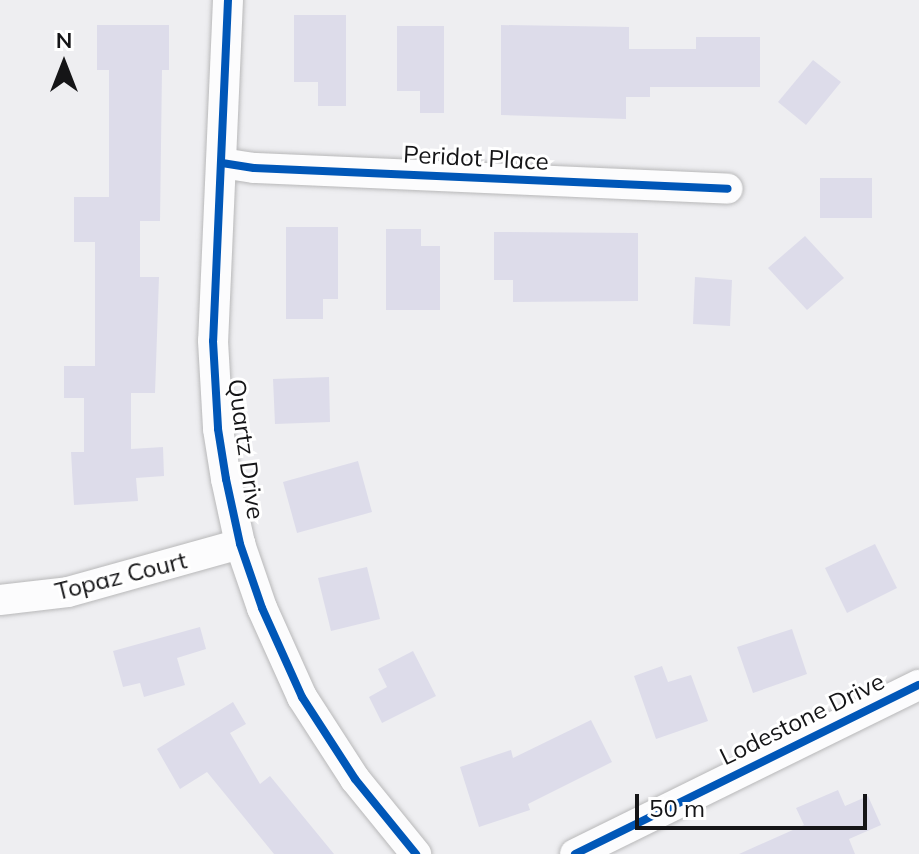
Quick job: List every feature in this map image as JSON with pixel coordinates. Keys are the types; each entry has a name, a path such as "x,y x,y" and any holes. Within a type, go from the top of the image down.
{"street":[{"name":"Quartz Drive","path":"228,0 213,341 214,390 226,479 240,544 262,608 302,697 355,779 416,854"},
{"name":"Peridot Place","path":"222,163 254,168 728,189"},
{"name":"Topaz Court","path":"0,600 68,592 240,544"},
{"name":"Lodestone Drive","path":"575,854 919,685"}],"building":[{"path":"294,15 346,15 346,106 318,106 318,82 294,82"},
{"path":"97,25 169,25 169,70 162,70 160,221 140,221 140,277 159,277 155,393 131,393 131,449 163,447 164,476 136,478 138,501 74,505 71,452 84,452 84,398 64,398 64,366 95,366 95,242 74,242 74,197 109,197 109,70 97,70"},
{"path":"501,25 629,27 629,49 696,49 696,37 760,37 760,87 650,87 650,97 626,97 626,119 501,115"},
{"path":"397,26 444,26 444,113 420,113 420,91 397,91"},
{"path":"813,60 841,82 806,125 778,102"},
{"path":"820,178 872,178 872,218 820,218"},
{"path":"286,227 338,227 338,299 323,299 323,319 286,319"},
{"path":"386,229 421,229 421,246 440,246 440,310 386,310"},
{"path":"494,232 638,233 638,301 513,302 513,280 494,280"},
{"path":"805,236 844,278 807,310 768,268"},
{"path":"695,277 732,280 730,326 693,324"},
{"path":"329,377 330,422 275,424 273,379"},
{"path":"358,461 372,512 297,533 283,482"},
{"path":"875,544 897,588 847,613 825,568"},
{"path":"367,567 380,619 331,631 318,578"},
{"path":"200,627 206,649 177,658 185,685 144,697 140,683 123,687 113,651"},
{"path":"792,629 807,674 753,693 737,647"},
{"path":"413,651 436,696 382,723 369,697 387,687 378,669"},
{"path":"662,666 668,682 691,675 708,721 656,739 634,676"},
{"path":"233,702 246,724 230,733 260,784 270,776 334,854 274,854 207,772 180,789 157,749"},
{"path":"591,720 612,762 528,804 530,810 479,827 460,767 511,750 513,758"},
{"path":"838,790 845,806 868,796 881,825 849,839 855,854 739,854 804,825 796,808"}],"cycle path":[{"path":"228,0 213,341 218,429 240,544 262,608 302,697 355,779 416,854"},
{"path":"222,163 254,168 728,189"},
{"path":"575,854 919,685"}]}
